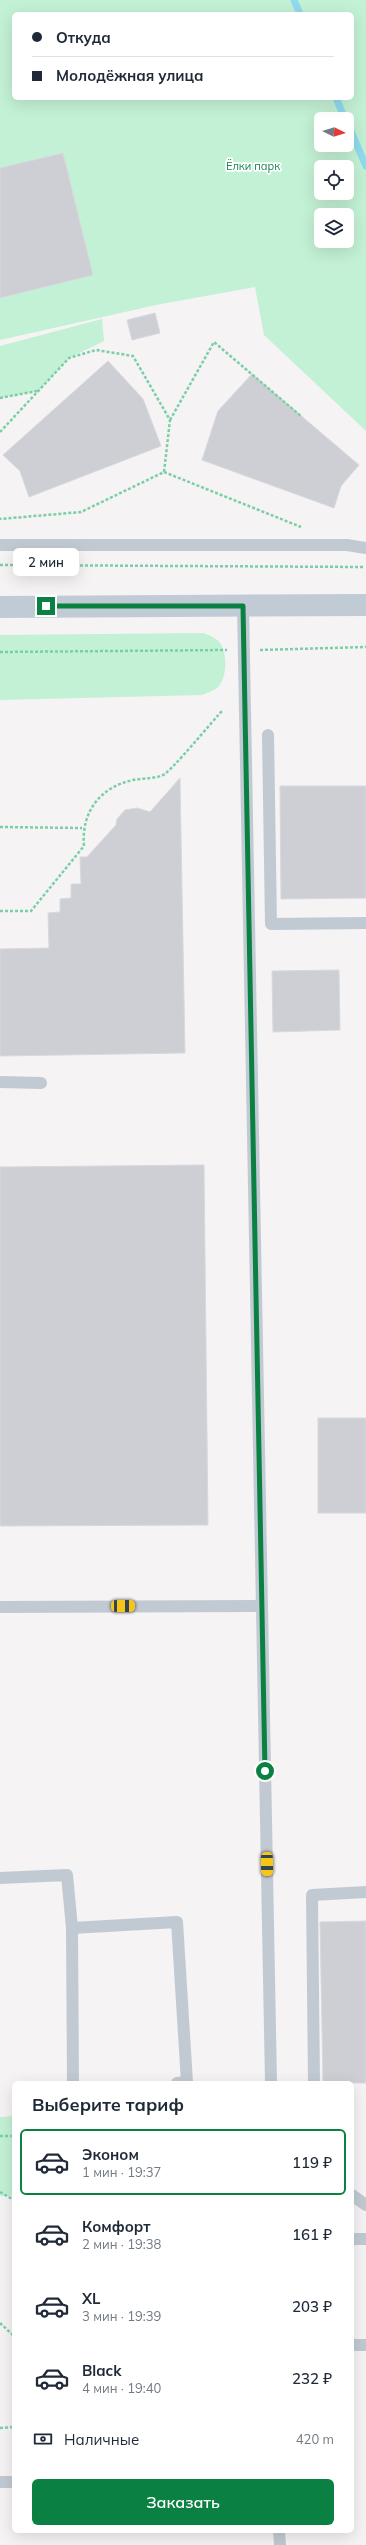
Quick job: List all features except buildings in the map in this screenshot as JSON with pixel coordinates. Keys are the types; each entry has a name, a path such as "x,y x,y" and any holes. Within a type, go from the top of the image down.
{"main road":[{"path":"0,606 366,605"}],"lane":[{"path":"0,546 348,545 366,548 366,544"},
{"path":"243,606 271,2081"},
{"path":"268,735 271,924 366,923"},
{"path":"0,1082 41,1084"},
{"path":"0,1607 261,1606"},
{"path":"0,1878 67,1875 72,1928 73,2081"},
{"path":"314,2081 310,1930 312,1895 366,1892"},
{"path":"72,1928 177,1922 187,2081"},
{"path":"354,2196 366,2205"},
{"path":"354,2239 366,2239"},
{"path":"354,2345 366,2345"},
{"path":"0,2482 12,2482"},
{"path":"279,2533 280,2545"}],"path":[{"path":"164,472 170,420 214,342 302,417"},
{"path":"0,432 69,358 96,350 133,356 170,420"},
{"path":"0,398 38,391"},
{"path":"0,519 81,512 164,472 303,528"},
{"path":"0,565 366,567"},
{"path":"0,652 244,650 366,647"},
{"path":"0,912 31,911 84,846 82,828 94,803 107,789 132,780 164,775 223,710"},
{"path":"0,827 82,828"},
{"path":"0,2136 12,2136"},
{"path":"0,2192 12,2199"},
{"path":"0,2323 12,2334"},
{"path":"0,2428 12,2427"}],"green space":[{"name":"Ёлки парк","path":"0,0 366,0 366,431 264,335 255,287 156,305 0,340"},
{"path":"102,319 104,341 69,358 38,391 0,398 0,346"},
{"path":"203,633 215,638 221,644 225,660 225,671 222,682 219,686 202,695 0,700 0,635"},
{"path":"12,2116 12,2196 0,2196 0,2117"}],"waterway":[{"path":"294,0 299,12"},
{"path":"337,100 342,112"},
{"path":"354,138 366,166"}],"route":[{"path":"46,606 243,606 265,1771"}]}
